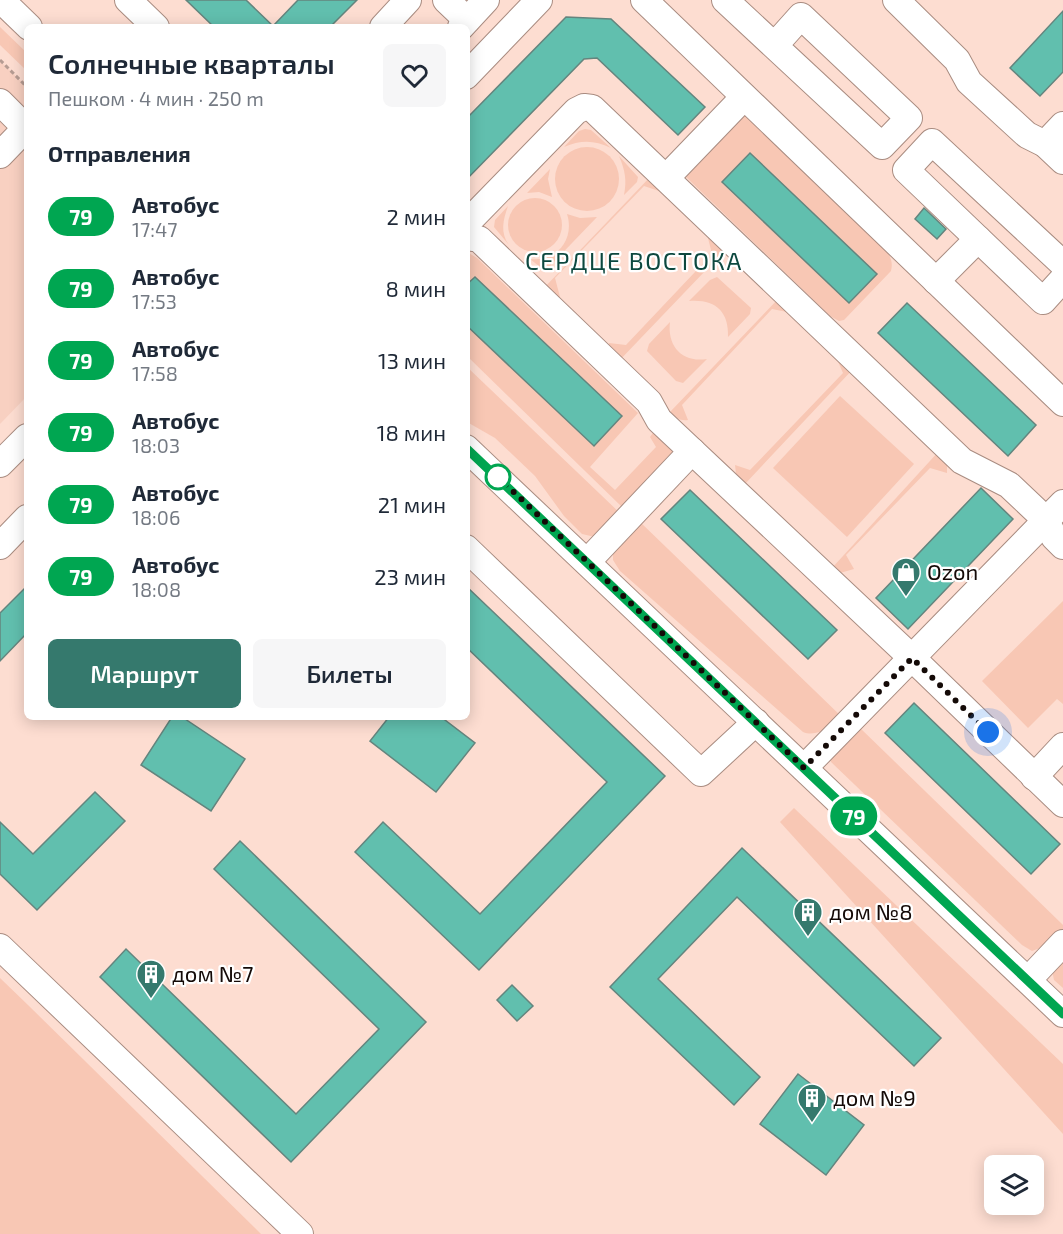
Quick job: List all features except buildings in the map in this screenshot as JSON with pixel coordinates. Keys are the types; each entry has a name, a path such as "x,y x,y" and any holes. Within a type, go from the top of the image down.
{"street":[{"path":"1,0 26,24"},
{"path":"129,0 153,24"},
{"path":"386,24 408,0"},
{"path":"446,0 464,24 486,0"},
{"path":"470,72 540,0"},
{"path":"644,0 1063,403"},
{"path":"725,0 882,146 909,118 801,16 775,45"},
{"path":"896,0 957,60 969,82 1027,135 1054,153 1063,125"},
{"path":"666,178 744,97"},
{"path":"0,102 24,126"},
{"path":"470,220 576,111 584,107 592,108 962,461 1009,484 1054,512"},
{"path":"0,155 24,130"},
{"path":"1063,264 932,142 906,170 1043,301 1063,279"},
{"path":"470,238 479,239 649,402 659,420 1063,804"},
{"path":"936,281 978,239"},
{"path":"0,464 24,439"},
{"path":"587,562 692,451"},
{"path":"470,452 1063,1014"},
{"path":"1054,512 1054,537 1063,546"},
{"path":"804,768 1054,512"},
{"path":"0,546 24,521"},
{"path":"470,552 701,773 756,722"},
{"path":"1034,777 1063,746"},
{"path":"1028,980 1063,943"},
{"path":"0,947 300,1234"}],"path":[{"path":"0,60 24,84"}],"shaded area":[{"path":"0,27 24,50 24,68 0,45"},
{"path":"0,61 24,84 24,399 0,424"},
{"path":"743,113 887,251 892,265 891,271 844,320 839,321 830,316 684,175","holes":["749,153 877,274 849,303 722,183"]},
{"path":"591,130 611,148 599,143 588,142 564,147 579,131"},
{"path":"581,147 593,147 610,156 617,167 619,179 617,191 610,202 593,211 581,211 569,206 560,197 555,185 555,173 560,161 569,152"},
{"path":"619,156 638,177 637,182 624,195 625,175"},
{"path":"550,169 548,179 552,197 539,192 527,193"},
{"path":"652,175 659,185 659,191 644,186 555,278 560,297 554,297 543,289"},
{"path":"535,198 545,200 554,206 560,215 562,225 560,235 554,244 545,250 535,252 525,250 516,244 510,235 508,225 510,215 516,206 525,200"},
{"path":"508,206 503,226 504,236 509,245 494,227 495,220"},
{"path":"567,214 580,218 597,217 544,270 530,259 548,257 562,247 568,232"},
{"path":"708,238 713,238 728,247 617,363 609,350 609,343 626,345 712,254"},
{"path":"470,254 638,413 590,467 615,490 656,447 650,437 655,430 673,449 672,455 622,507 470,359 470,329 593,446 622,417 475,277 470,282"},
{"path":"717,277 751,308 750,314 728,337 726,320 719,308 706,302 689,301 710,280"},
{"path":"780,297 787,307 787,312 772,309 682,405 688,420 680,419 672,414 670,412"},
{"path":"670,322 671,338 678,351 690,358 707,359 683,383 676,381 647,351 649,344"},
{"path":"836,357 854,368 744,485 736,474 735,465 750,470 843,373"},
{"path":"470,370 622,515 595,537 582,534 564,516 535,476 495,438 470,424"},
{"path":"840,396 914,464 847,537 773,468"},
{"path":"940,450 947,460 947,473 930,468 846,555 854,569 840,573 832,568"},
{"path":"638,520 844,719 819,732 803,732 620,571 613,560 613,548"},
{"path":"1063,601 1063,704 1057,699 1028,728 982,681"},
{"path":"857,725 1063,925 1063,930 1043,947 1032,951 1022,945 831,762 829,753"},
{"path":"794,808 1063,1064 1063,1134 780,822"},
{"path":"1063,956 1063,988 1054,980 1052,970"},
{"path":"0,978 28,1005 261,1234 0,1234"}],"bus line":[{"name":"79","path":"470,452 1063,1014"}],"place":[{"name":"Ozon","path":"906,598"},
{"name":"дом №8","path":"808,938"},
{"name":"дом №7","path":"151,1000"},
{"name":"дом №9","path":"812,1124"}],"district":[{"name":"СЕРДЦЕ ВОСТОКА","path":"634,262"}],"route":[{"path":"498,477 804,768 912,658 988,732"}]}
